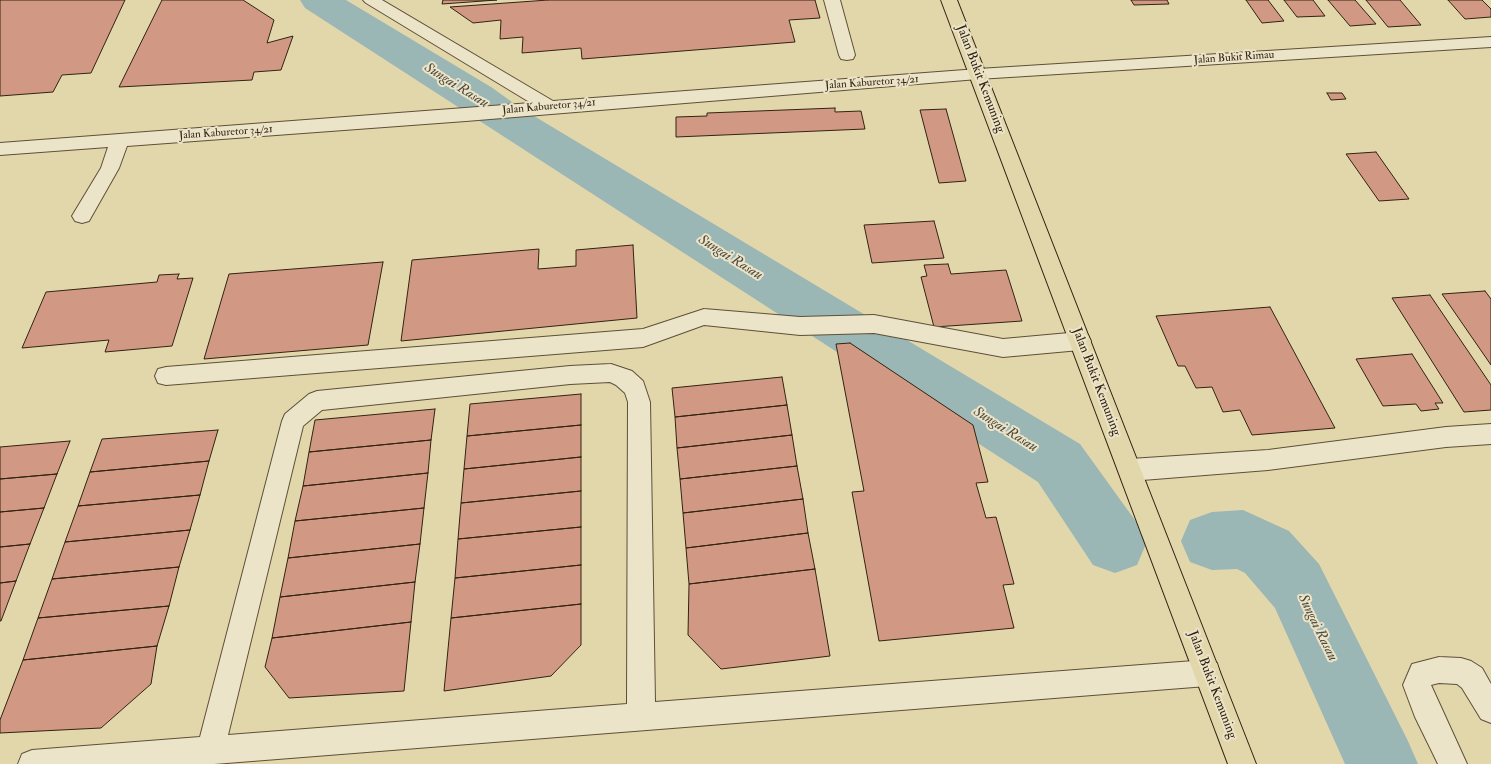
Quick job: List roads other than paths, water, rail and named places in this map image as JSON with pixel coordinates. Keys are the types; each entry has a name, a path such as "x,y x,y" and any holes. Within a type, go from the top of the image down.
{"main road":[{"name":"Jalan Bukit Kemuning","path":"949,0 1242,764"}],"street":[{"path":"370,0 550,107"},
{"path":"832,0 847,55"},
{"name":"Jalan Bukit Rimau","path":"978,74 1491,42"},
{"name":"Jalan Kaburetor 34/21","path":"0,149 466,115 550,107 978,74"},
{"path":"82,216 110,168 120,140"},
{"path":"166,376 643,338 704,317 800,326 874,324 1003,348 1080,340"},
{"path":"210,751 293,421 317,401 570,375 611,373 624,378 636,388 639,402 641,717"},
{"path":"1130,470 1268,460 1446,437 1491,434"},
{"path":"1453,764 1425,707 1417,685 1422,674 1439,670 1461,671 1472,678 1491,709"},
{"path":"32,764 1207,673"}],"waterway":[{"name":"Sungai Rasau","path":"319,0 1059,463 1115,544"},
{"name":"Sungai Rasau","path":"1212,541 1243,539 1267,552 1297,586 1382,764"}]}
